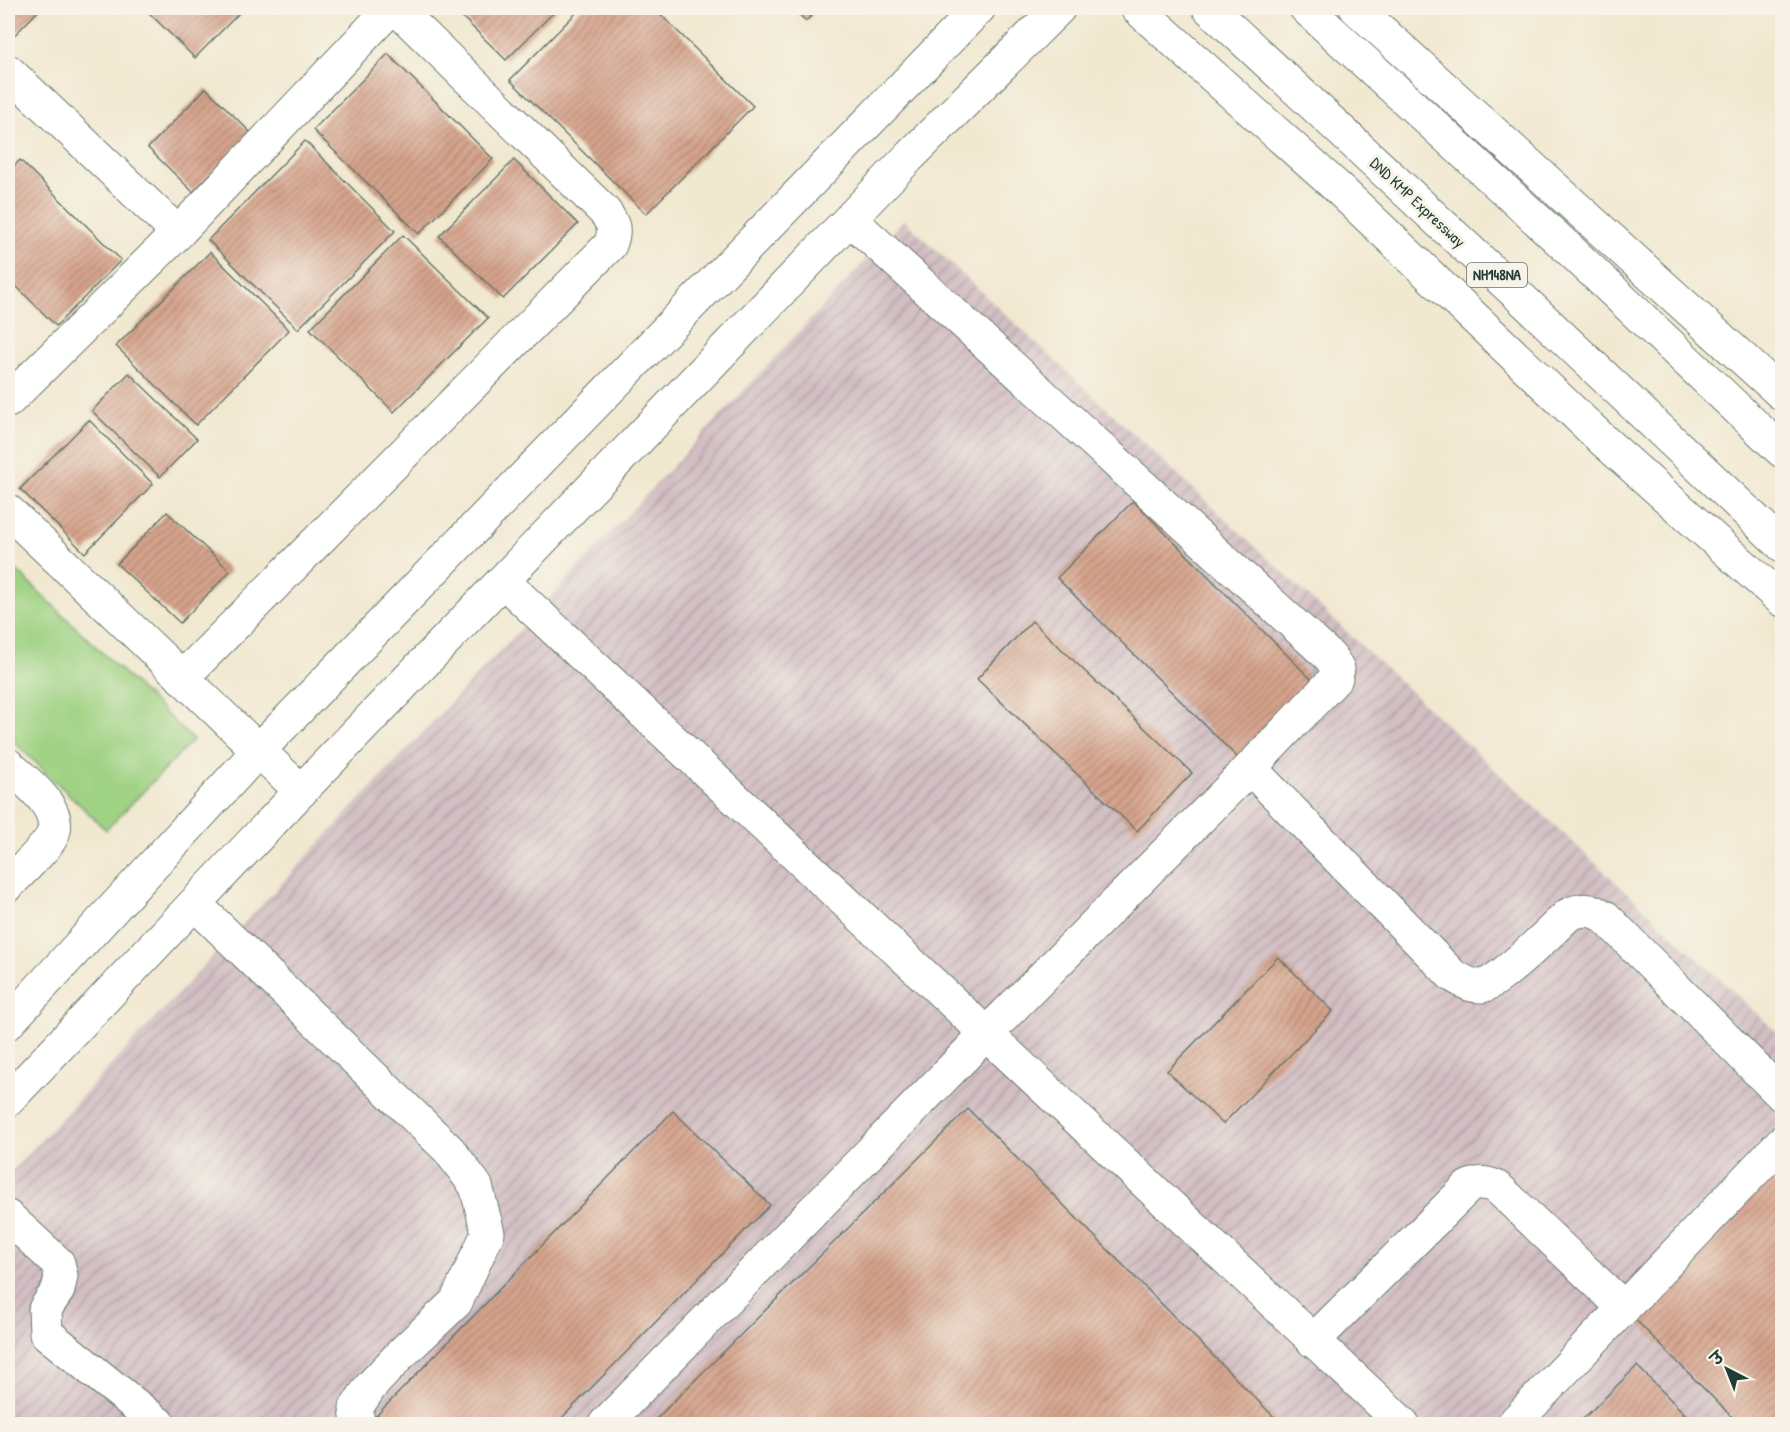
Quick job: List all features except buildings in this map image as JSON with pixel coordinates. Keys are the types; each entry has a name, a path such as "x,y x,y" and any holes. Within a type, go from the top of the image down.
{"main road":[{"path":"8,401 178,233 392,8"},
{"path":"182,678 610,245 615,233 611,220 604,211 396,8"},
{"path":"8,1023 258,751 979,8"},
{"path":"8,1100 850,219 1059,8"},
{"path":"1137,8 1339,189 1605,442 1782,600"},
{"name":"DND KMP Expressway","path":"1209,8 1782,545"},
{"path":"1306,8 1570,250 1782,451"},
{"path":"1356,8 1782,394"},
{"path":"8,71 178,233"},
{"path":"605,1425 986,1034 1250,768 1336,678 1338,669 1335,662 1233,567 850,219"},
{"path":"8,511 301,791"},
{"path":"504,582 1402,1425"},
{"path":"8,765 42,798 52,812 55,826 52,838 8,885"},
{"path":"1250,768 1452,975 1460,980 1467,984 1484,986 1499,978 1568,915 1580,909 1594,911 1605,917 1782,1095"},
{"path":"195,904 449,1150 476,1186 488,1233 456,1302 370,1387 356,1408 358,1425"},
{"path":"1513,1425 1782,1142"},
{"path":"1313,1341 1468,1187 1477,1183 1489,1183 1498,1188 1624,1308"},
{"path":"8,1217 58,1263 61,1276 58,1290 45,1309 46,1333 159,1425"}],"shaded area":[{"path":"904,220 1782,1037 1782,1424 8,1424 8,1175"}],"green space":[{"path":"8,562 193,740 106,830 8,736"}]}
